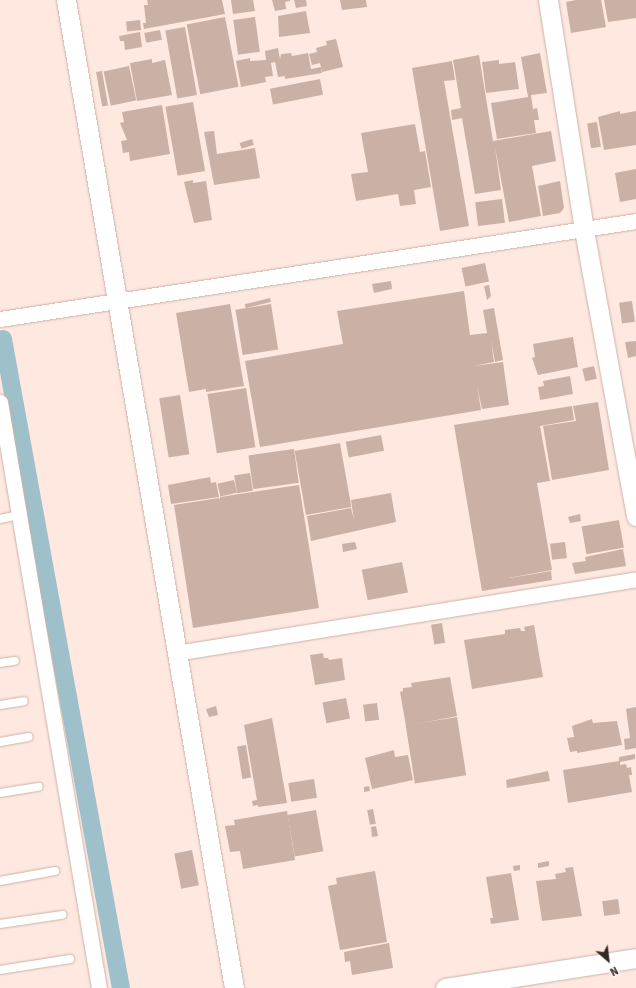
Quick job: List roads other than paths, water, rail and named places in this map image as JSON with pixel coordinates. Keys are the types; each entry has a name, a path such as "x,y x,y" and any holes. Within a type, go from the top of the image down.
{"street":[{"path":"66,0 119,302 176,653 234,988"},
{"path":"548,0 584,230 636,516"},
{"path":"0,319 119,302 636,221"},
{"path":"0,402 98,988"},
{"path":"176,653 636,579"},
{"path":"445,988 636,958"}],"lane":[{"path":"0,518 19,515"},
{"path":"0,663 15,660"},
{"path":"0,705 24,701"},
{"path":"0,742 29,737"},
{"path":"0,793 38,787"},
{"path":"0,881 55,871"},
{"path":"0,924 62,915"},
{"path":"0,970 70,959"}],"waterway":[{"path":"3,339 121,988"}]}
